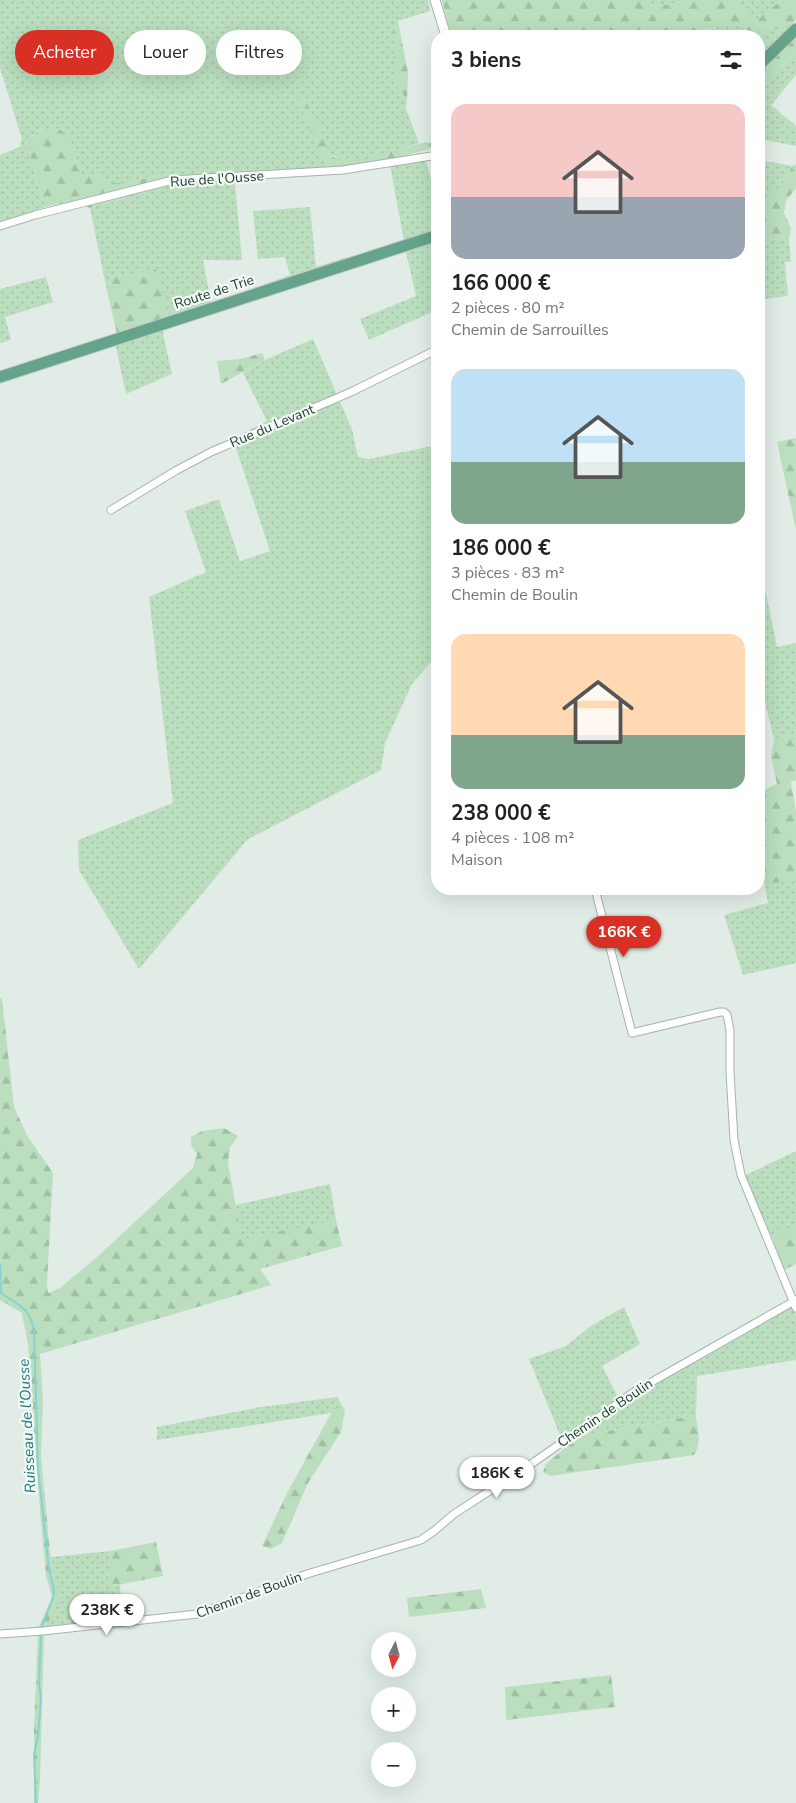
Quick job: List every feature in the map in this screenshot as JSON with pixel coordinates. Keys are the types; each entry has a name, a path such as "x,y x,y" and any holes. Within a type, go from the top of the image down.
{"main road":[{"path":"765,59 796,29"},
{"name":"Route de Trie","path":"0,377 431,237"}],"street":[{"path":"435,0 444,30"},
{"name":"Rue de l'Ousse","path":"0,226 35,215 173,180 343,170 431,156"},
{"name":"Rue du Levant","path":"111,510 211,452 351,392 431,352"},
{"path":"597,895 632,1033 720,1012 724,1012 727,1015 730,1030 730,1072 734,1140 741,1175 795,1303"},
{"name":"Chemin de Boulin","path":"0,1634 197,1614 307,1574 421,1540 454,1514 534,1462 634,1392 795,1303"}],"green space":[{"path":"0,0 428,0 430,11 398,21 393,29 402,94 407,100 406,109 419,143 373,157 349,159 338,157 329,153 304,97 326,165 335,168 336,173 307,176 307,169 248,173 250,183 235,184 242,260 203,260 211,302 185,312 176,307 167,309 109,282 107,291 90,208 147,192 148,185 160,175 124,183 110,183 97,176 82,176 67,134 49,130 40,131 35,133 26,142 45,207 0,223 0,155 20,147 22,139 0,68"},
{"path":"442,0 650,0 653,7 694,0 739,0 747,17 755,21 782,0 796,0 796,20 793,23 765,33 765,30 746,30 742,26 732,24 702,30 450,30"},
{"path":"650,0 694,0 653,7"},
{"path":"739,0 782,0 755,21 747,17"},
{"path":"398,21 408,73 407,100 395,81 393,29"},
{"path":"793,23 765,51 765,32"},
{"path":"732,24 742,26 746,30 708,30"},
{"path":"796,35 796,51 783,65 765,79 765,66"},
{"path":"796,51 796,75 771,105 796,126 796,146 765,140 765,78 783,65"},
{"path":"299,95 304,96 329,153 335,158 362,159 426,142 431,143 431,148 353,167 334,168 326,165 297,99"},
{"path":"57,128 67,134 82,176 98,176 110,183 124,183 160,175 162,181 149,185 147,192 90,208 68,203 45,207 26,142 39,131"},
{"path":"426,161 431,180 431,232 404,241 390,165"},
{"path":"766,161 792,166 787,178 776,191 765,192"},
{"path":"796,164 796,188 786,201 784,213 791,228 789,239 765,238 765,192 776,190 787,178 792,166"},
{"path":"310,207 316,267 347,257 348,261 253,292 252,289 290,275 285,257 258,259 253,211"},
{"path":"765,238 789,239 791,262 785,262 788,296 765,299"},
{"path":"431,243 431,312 369,340 360,319 416,296 406,252"},
{"path":"156,269 167,309 185,307 185,312 117,334 107,291 109,282 119,276"},
{"path":"46,277 53,302 5,317 11,340 0,343 0,289"},
{"path":"162,329 172,374 126,394 115,343"},
{"path":"313,339 352,429 358,457 369,459 431,446 431,662 412,684 385,743 381,770 247,840 139,969 79,870 78,840 173,803 149,597 206,572 185,511 219,499 240,561 270,551 233,439 267,421 243,373 265,360"},
{"path":"262,353 265,360 221,384 217,361 240,359"},
{"path":"796,438 796,530 777,442"},
{"path":"765,593 777,647 796,643 796,733 774,739 765,702"},
{"path":"796,733 796,780 791,782 796,812 796,881 771,883 765,882 765,789 777,784 771,757 774,739"},
{"path":"796,881 796,963 743,975 724,915 768,903 765,882"},
{"path":"0,998 2,999 14,1107 28,1137 53,1173 48,1293 60,1288 97,1257 193,1168 197,1154 191,1145 191,1137 202,1131 224,1128 238,1136 230,1147 228,1163 242,1239 336,1220 342,1246 260,1269 271,1285 40,1354 43,1400 41,1456 50,1552 54,1580 60,1600 45,1628 38,1629 52,1597 46,1576 28,1345 22,1313 0,1300"},
{"path":"796,1151 796,1224 772,1237 744,1176"},
{"path":"330,1184 336,1220 242,1240 236,1205"},
{"path":"796,1224 796,1264 784,1270 772,1237"},
{"path":"793,1306 796,1317 796,1360 697,1376 696,1418 686,1417 579,1436 565,1447 529,1359 566,1346 591,1326 624,1307 640,1344 602,1366 619,1399 632,1397"},
{"path":"337,1397 345,1410 334,1408 331,1413 157,1440 157,1427 261,1407"},
{"path":"334,1408 345,1410 341,1432 308,1483 282,1543 271,1549 262,1546 288,1491"},
{"path":"686,1417 696,1418 699,1442 694,1455 550,1476 543,1472 546,1464 579,1436"},
{"path":"156,1542 163,1576 108,1587 110,1551"},
{"path":"110,1551 108,1587 120,1585 123,1620 45,1628 50,1618 57,1586 54,1580 51,1557"},
{"path":"481,1589 486,1608 409,1617 407,1598"},
{"path":"44,1633 40,1780 38,1803 34,1803 34,1729 38,1634"},
{"path":"611,1675 615,1707 506,1720 505,1687"}],"waterway":[{"name":"Ruisseau de l'Ousse","path":"0,1265 1,1293 22,1307 30,1317 34,1331 38,1468 49,1569 54,1591 41,1628"},
{"name":"Ruisseau de l'Ousse","path":"36,1803 34,1755 38,1735 41,1698 39,1684 41,1634"}]}
